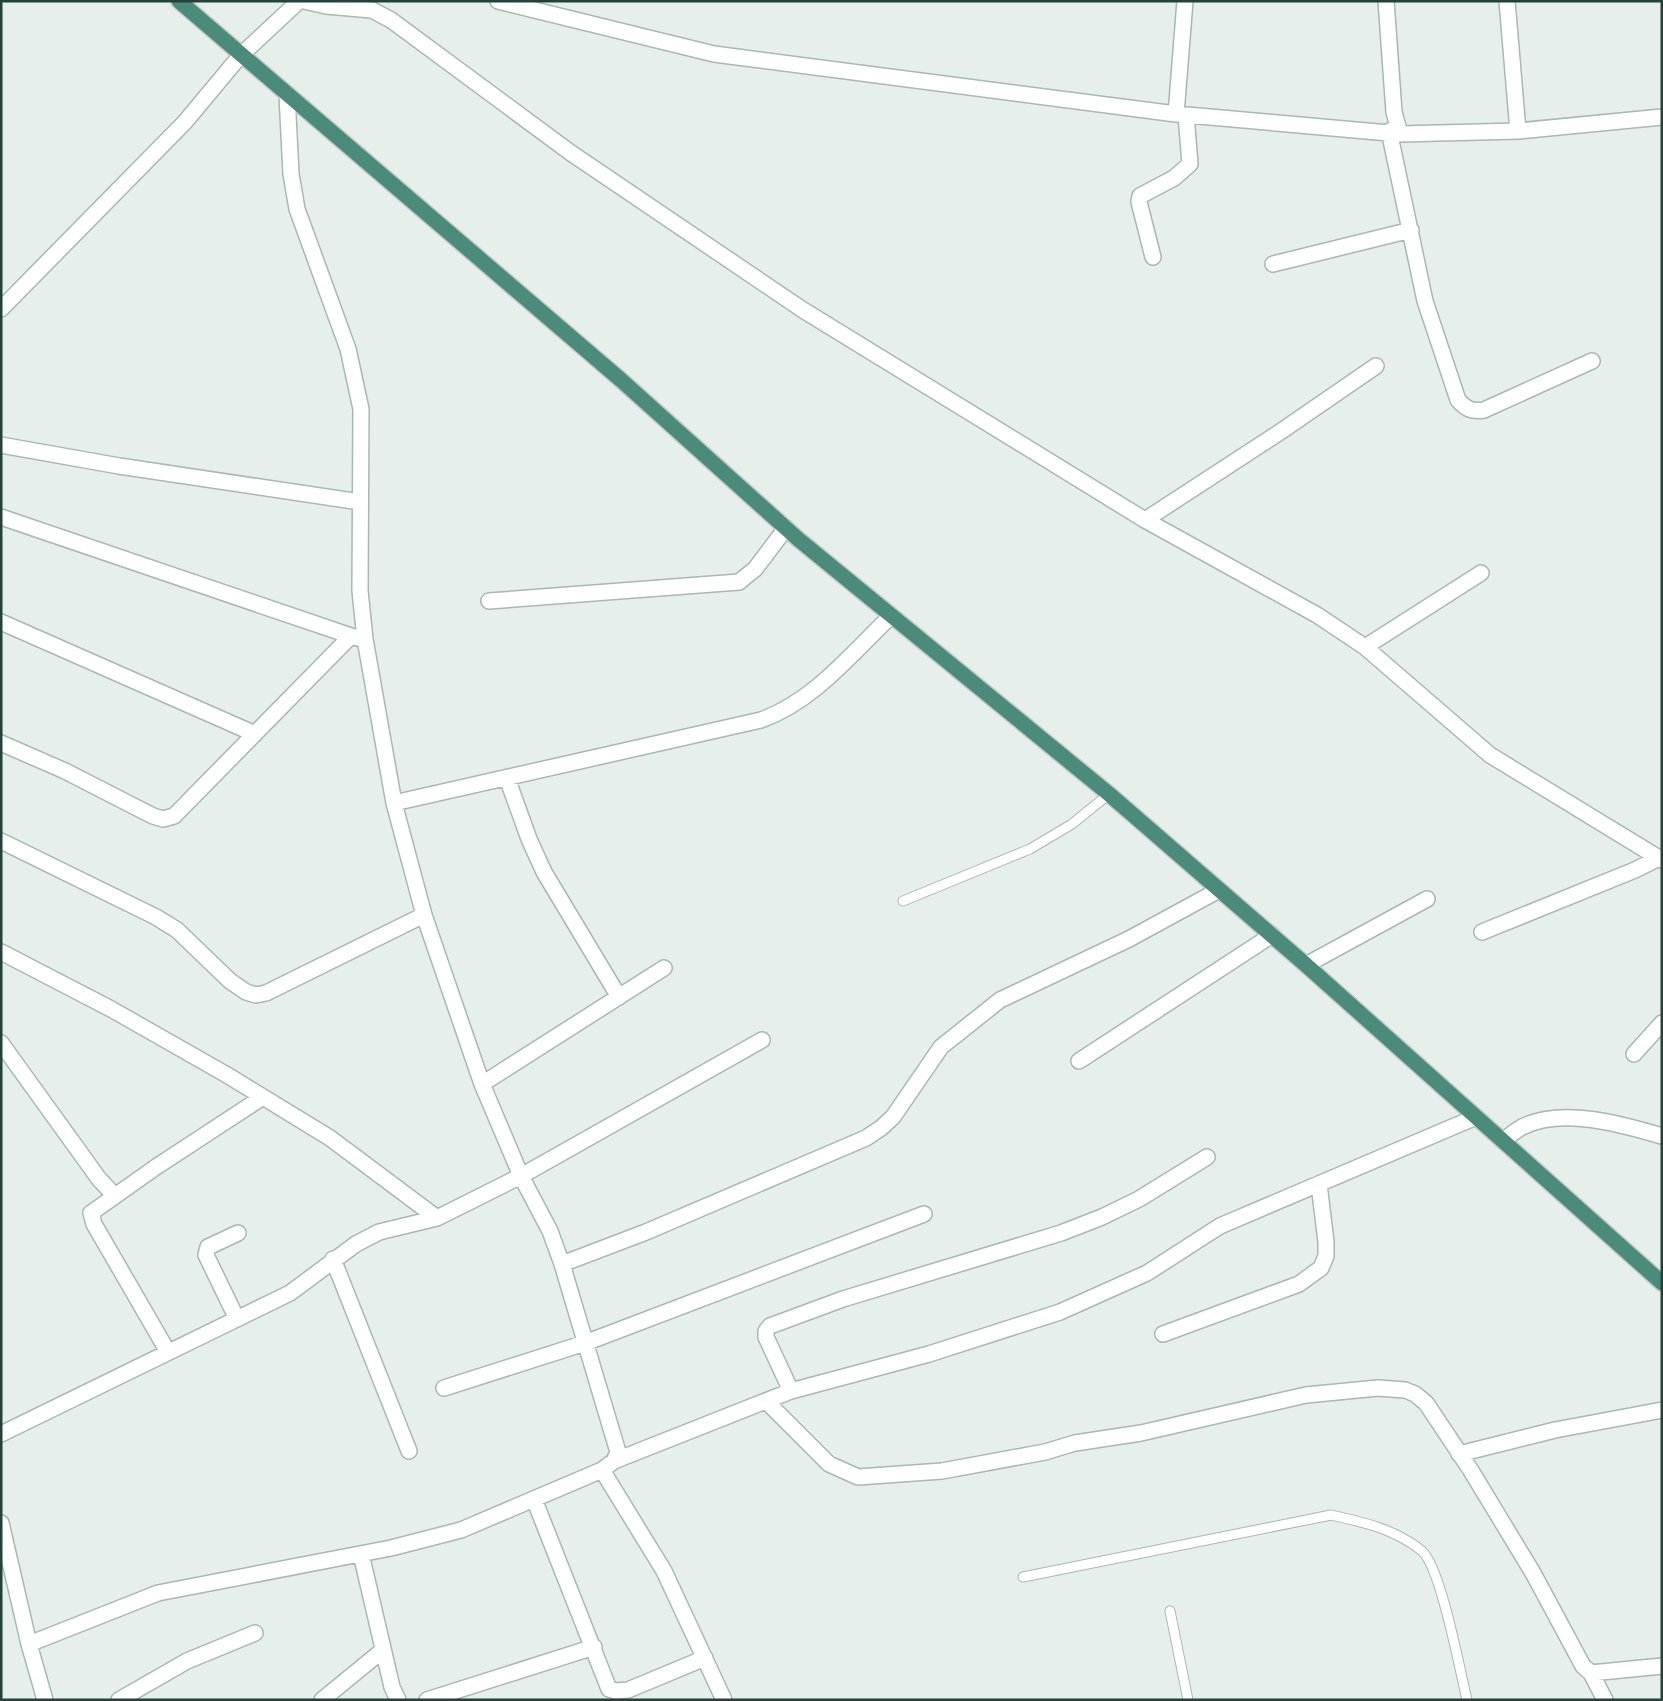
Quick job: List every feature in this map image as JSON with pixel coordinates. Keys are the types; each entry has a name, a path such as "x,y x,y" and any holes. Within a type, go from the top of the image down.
{"highway":[{"path":"179,1 240,56 621,380 786,528 1109,794 1306,965 1662,1283"}],"street":[{"path":"1,309 186,122 240,56 299,1"},
{"path":"304,1 326,6 377,6 392,20 571,153 803,310 1145,520 1317,615 1365,647 1490,754 1660,859"},
{"path":"498,1 714,54 1181,114 1394,132 1518,131 1662,117"},
{"path":"1152,257 1140,210 1140,196 1174,178 1190,164 1181,114 1184,1"},
{"path":"1386,1 1394,132 1411,230 1425,301 1458,400 1466,408 1475,411 1484,410 1592,361"},
{"path":"1507,1 1518,131"},
{"path":"287,94 291,174 297,209 348,349 360,409 360,591 357,638 394,803 424,915 482,1084 522,1176 550,1231 562,1264 618,1452 608,1465"},
{"path":"1273,264 1411,230"},
{"path":"1145,520 1280,432 1376,366"},
{"path":"1,445 119,466 360,502"},
{"path":"1,517 357,638"},
{"path":"489,601 740,582 752,573 786,528"},
{"path":"1365,647 1481,573"},
{"path":"394,803 761,720 778,714 795,705 812,692 891,616"},
{"path":"1,622 255,734"},
{"path":"1,743 64,771 154,816 164,818 174,816 255,734 357,638"},
{"path":"507,778 529,839 544,872 619,996"},
{"path":"1,841 78,877 178,930 230,981 246,992 256,995 266,993 424,915"},
{"path":"1482,932 1660,859"},
{"path":"562,1264 646,1232 866,1138 881,1128 893,1116 941,1047 1000,1000 1130,938 1219,890"},
{"path":"1306,965 1427,899"},
{"path":"1079,1061 1272,935"},
{"path":"1,952 111,1009 263,1097 330,1138 438,1218"},
{"path":"482,1084 664,968"},
{"path":"1634,1054 1662,1023"},
{"path":"1,1434 290,1293 333,1259 379,1232 438,1218 522,1176 762,1040"},
{"path":"1,1044 99,1179 115,1196"},
{"path":"168,1352 92,1219 91,1213 94,1209 263,1097"},
{"path":"29,1644 158,1592 361,1554 461,1530 608,1465 791,1391 929,1354 1060,1312 1147,1273 1220,1226 1476,1117"},
{"path":"1502,1141 1522,1127 1563,1119 1594,1118 1662,1136"},
{"path":"791,1391 766,1337 766,1331 770,1326 843,1299 1061,1233 1102,1218 1138,1199 1207,1157"},
{"path":"1163,1334 1300,1284 1321,1268 1326,1256 1326,1242 1319,1184"},
{"path":"444,1388 585,1343 924,1214"},
{"path":"237,1319 206,1255 208,1247 238,1233"},
{"path":"333,1259 409,1452"},
{"path":"766,1401 829,1464 858,1478 942,1471 1045,1452 1075,1443 1141,1433 1306,1395 1378,1388 1404,1390 1415,1394 1426,1403 1533,1573 1583,1666 1591,1673 1605,1700"},
{"path":"1459,1454 1554,1430 1662,1410"},
{"path":"608,1465 664,1571 724,1700"},
{"path":"534,1499 609,1689 616,1691 628,1690 705,1658"},
{"path":"1,1523 29,1644 45,1700"},
{"path":"361,1554 383,1650 398,1700"},
{"path":"119,1700 187,1661 255,1633"},
{"path":"427,1700 594,1647"},
{"path":"322,1700 383,1650"},
{"path":"1591,1673 1662,1666"}],"lane":[{"path":"903,902 1030,849 1072,824 1109,794"},
{"path":"1023,1577 1331,1515 1369,1523 1388,1530 1423,1552 1441,1591 1467,1700"},
{"path":"1170,1611 1188,1700"}]}
